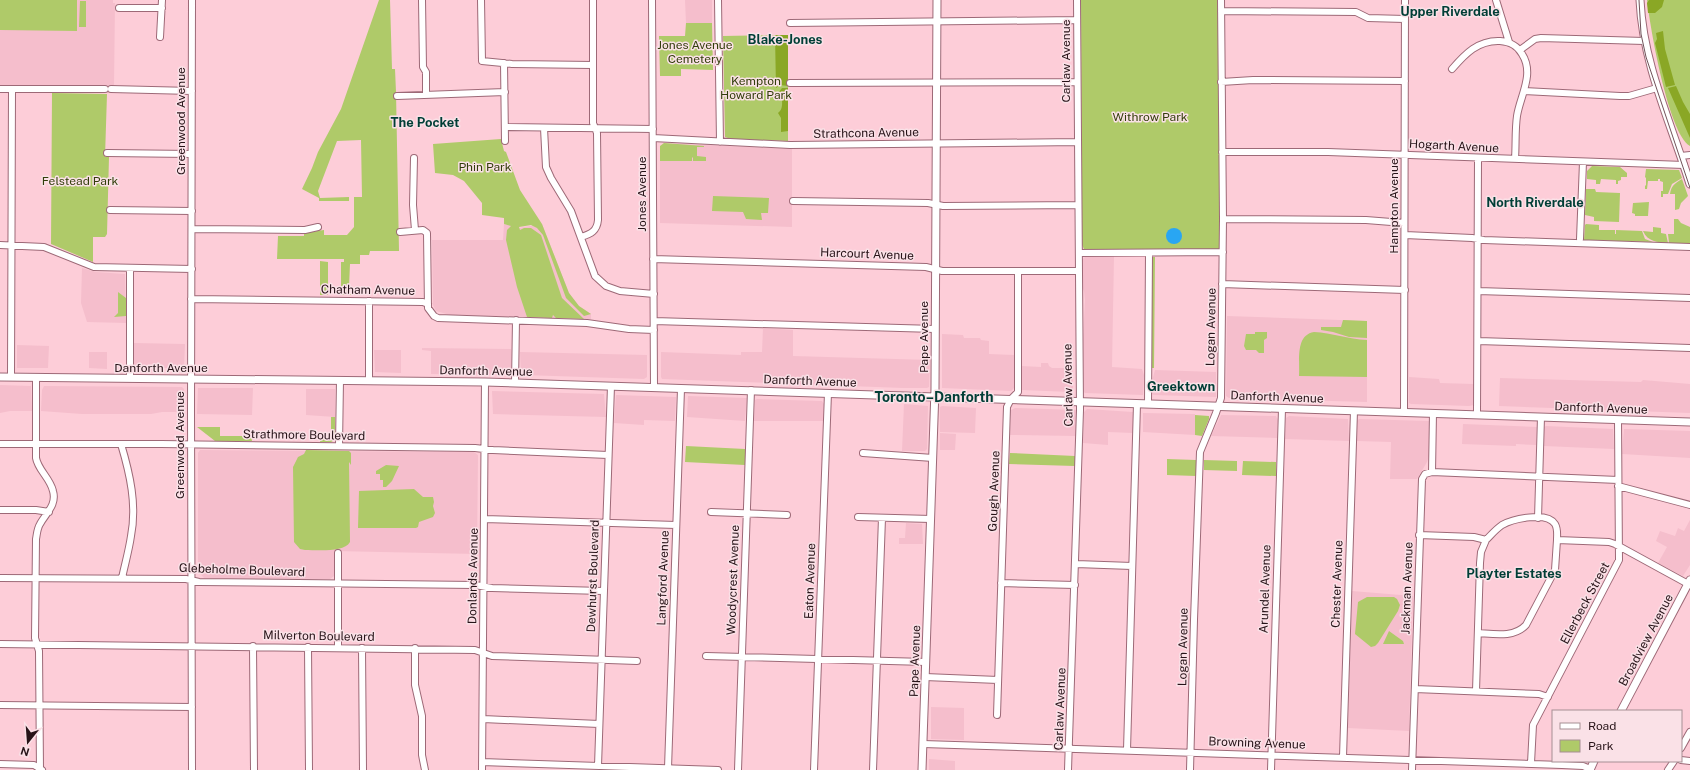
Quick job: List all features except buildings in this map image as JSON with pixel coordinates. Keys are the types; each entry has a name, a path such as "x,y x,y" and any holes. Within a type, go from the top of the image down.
{"main road":[{"name":"Pape Avenue","path":"922,770 935,397 937,0"},
{"path":"1640,0 1644,41 1657,88 1690,184"},
{"name":"Danforth Avenue","path":"0,377 485,382 1690,422"},
{"name":"Broadview Avenue","path":"1622,710 1689,583"}],"street":[{"path":"160,37 162,0"},
{"name":"Greenwood Avenue","path":"192,0 192,770"},
{"path":"422,0 423,67 426,72 426,95"},
{"path":"481,0 482,61 504,63 593,65"},
{"path":"581,237 594,231 598,224 597,133 593,123 593,0"},
{"name":"Jones Avenue","path":"652,0 654,388"},
{"path":"718,0 720,142"},
{"name":"Carlaw Avenue","path":"1068,770 1076,564 1080,402 1077,0"},
{"name":"Logan Avenue","path":"1190,770 1200,452 1221,398 1223,219 1221,0"},
{"name":"Hampton Avenue","path":"1404,412 1405,0"},
{"path":"1496,0 1509,42"},
{"path":"119,8 162,8"},
{"path":"1222,12 1356,12 1368,18 1405,18"},
{"path":"790,23 1077,20"},
{"path":"1520,50 1535,39 1541,38 1644,41"},
{"path":"1452,69 1462,57 1474,47 1497,41 1509,42 1520,50 1526,61 1527,68 1524,91 1517,116 1515,159"},
{"path":"504,63 505,141"},
{"path":"1221,82 1253,80 1405,81"},
{"path":"790,83 1078,82"},
{"path":"1524,91 1629,96 1657,88"},
{"path":"0,89 192,91"},
{"path":"11,377 12,90"},
{"path":"397,96 505,92"},
{"path":"505,127 653,129"},
{"path":"544,128 544,155 546,167 551,178 567,202 593,272 601,283 612,288 627,293 654,294"},
{"name":"Strathcona Avenue","path":"653,138 790,145 1078,142"},
{"name":"Hogarth Avenue","path":"1222,152 1328,152 1684,165"},
{"path":"107,153 192,154"},
{"path":"1681,156 1690,155"},
{"path":"414,158 413,205 415,230"},
{"path":"1477,414 1478,158"},
{"path":"1580,239 1583,162"},
{"path":"793,201 1078,205"},
{"path":"110,210 192,211"},
{"path":"1223,219 1366,220 1404,223"},
{"path":"192,229 305,230 318,227"},
{"path":"400,232 415,230 426,231 428,233 428,304"},
{"path":"1405,235 1690,247"},
{"path":"0,245 48,247 94,267 192,269"},
{"path":"1148,404 1149,252"},
{"path":"1078,253 1223,252"},
{"name":"Harcourt Avenue","path":"653,259 926,267 942,271 1078,271"},
{"path":"130,268 130,378"},
{"name":"Gough Avenue","path":"997,715 1007,407 1011,399 1018,392 1018,271"},
{"path":"1222,284 1405,290"},
{"path":"1478,291 1690,298"},
{"name":"Chatham Avenue","path":"191,299 423,302 428,304 430,312 438,318 586,323 629,329 654,330"},
{"path":"369,301 369,381"},
{"path":"515,383 516,320"},
{"path":"654,321 935,329"},
{"path":"1478,341 1690,348"},
{"path":"36,378 37,462 49,480 54,492 53,503 37,531 35,638 39,651 40,770"},
{"path":"339,446 340,380"},
{"name":"Donlands Avenue","path":"482,770 485,382"},
{"name":"Dewhurst Boulevard","path":"598,766 611,386"},
{"name":"Langford Avenue","path":"668,768 681,389"},
{"name":"Woodycrest Avenue","path":"738,770 751,390"},
{"name":"Eaton Avenue","path":"814,770 828,393"},
{"path":"1127,750 1137,404"},
{"name":"Arundel Avenue","path":"1271,770 1282,409"},
{"name":"Chester Avenue","path":"1343,757 1354,411"},
{"path":"1433,413 1432,472 1539,477 1618,483 1690,505"},
{"path":"1538,518 1541,417"},
{"name":"Ellerbeck Street","path":"1531,764 1533,725 1620,557 1618,420"},
{"name":"Strathmore Boulevard","path":"0,444 191,444 475,448 485,450 608,455"},
{"path":"121,444 127,464 132,491 133,513 132,535 122,578"},
{"path":"863,454 933,458"},
{"name":"Jackman Avenue","path":"1412,770 1422,479 1425,474 1432,472"},
{"path":"0,510 36,510 49,512"},
{"path":"711,512 787,515"},
{"path":"858,517 931,519"},
{"path":"873,770 882,518"},
{"path":"1476,691 1480,563 1481,552 1486,540 1499,528 1510,522 1523,518 1547,519 1553,522 1557,530 1555,570 1526,625 1520,631 1512,634 1478,633"},
{"path":"484,519 676,525"},
{"path":"1419,535 1474,537 1486,540"},
{"path":"1557,540 1609,542 1689,583"},
{"path":"338,553 338,647"},
{"path":"1076,564 1132,566"},
{"name":"Glebeholme Boulevard","path":"0,578 122,578 191,580 199,582 483,587 603,591"},
{"path":"1001,583 1075,585"},
{"name":"Milverton Boulevard","path":"0,644 415,648 474,650 492,656 636,661"},
{"path":"253,646 254,770"},
{"path":"308,647 309,770"},
{"path":"362,648 363,770"},
{"path":"415,648 415,685 422,716 422,755 424,770"},
{"path":"706,656 926,662"},
{"path":"925,677 998,680"},
{"path":"1415,689 1539,694 1548,697"},
{"path":"0,706 192,707"},
{"path":"483,719 599,724"},
{"path":"1682,746 1690,732"},
{"name":"Browning Avenue","path":"923,744 1531,764 1584,766 1590,769"},
{"path":"482,762 718,770"},
{"path":"0,764 34,765 40,770"}],"shaded area":[{"path":"0,0 113,0 113,3 115,3 114,85 0,85"},
{"path":"685,0 712,0 712,23 686,23"},
{"path":"664,143 792,149 792,227 660,223 660,148"},
{"path":"504,224 519,228 542,224 569,293 579,306 591,314 591,319 450,315 436,311 433,305 432,240 503,240"},
{"path":"1086,256 1114,256 1112,367 1142,369 1144,375 1143,395 1084,392 1083,338 1085,300 1082,287 1082,260"},
{"path":"82,268 96,272 125,274 126,323 87,322 81,303"},
{"path":"1227,316 1367,321 1367,402 1229,398 1226,396"},
{"path":"763,328 793,330 793,356 930,360 929,387 903,388 662,379 661,377 661,352 741,355 741,352 762,352"},
{"path":"942,334 963,335 964,338 980,338 981,340 989,341 989,354 1014,355 1014,388 1011,391 942,388"},
{"path":"134,343 185,344 184,368 134,368"},
{"path":"17,345 49,346 48,368 17,368"},
{"path":"422,348 511,349 511,372 508,375 431,374 431,351 422,350"},
{"path":"374,350 401,350 401,373 375,372"},
{"path":"89,352 107,352 107,369 89,368"},
{"path":"520,352 647,355 647,377 644,379 524,375 521,374"},
{"path":"1041,363 1048,363 1052,368 1073,368 1073,390 1071,392 1022,390 1021,366 1041,367"},
{"path":"1155,370 1216,372 1216,397 1154,395 1152,394 1152,381"},
{"path":"1409,377 1439,379 1440,383 1474,384 1474,405 1411,404 1409,403"},
{"path":"1500,378 1641,382 1643,380 1690,384 1690,413 1499,406"},
{"path":"0,385 31,386 32,411 10,411 0,413"},
{"path":"44,386 182,387 184,389 184,412 162,412 151,414 82,414 41,411 42,390"},
{"path":"198,388 253,388 252,415 197,414"},
{"path":"306,389 335,389 335,417 306,415"},
{"path":"492,391 604,394 606,417 493,414"},
{"path":"616,395 676,397 675,421 644,420 644,425 614,423"},
{"path":"688,396 747,398 745,421 687,417"},
{"path":"755,400 822,401 824,404 823,421 754,421"},
{"path":"904,404 928,406 927,449 925,451 902,451"},
{"path":"940,407 976,408 975,433 940,432"},
{"path":"1015,408 1076,410 1076,436 1010,435 1011,410"},
{"path":"1087,409 1133,412 1133,433 1108,432 1108,445 1083,443 1084,412"},
{"path":"1143,413 1195,414 1195,435 1143,432"},
{"path":"1221,415 1276,416 1278,420 1277,438 1211,436"},
{"path":"1289,416 1348,419 1349,441 1285,439 1286,418"},
{"path":"1359,419 1429,421 1429,456 1417,479 1390,479 1391,442 1357,441 1357,421"},
{"path":"1463,424 1537,427 1536,445 1516,444 1516,446 1462,444"},
{"path":"1544,427 1613,429 1614,449 1544,446"},
{"path":"1624,429 1690,431 1690,458 1622,454"},
{"path":"940,433 956,434 955,450 940,450"},
{"path":"200,450 474,452 478,455 477,554 334,551 334,576 330,579 204,578 198,571 198,453"},
{"path":"1690,520 1690,565 1683,576 1658,563 1667,547 1656,541 1660,531 1675,536 1678,528 1684,531"},
{"path":"906,523 922,524 923,544 899,544 899,538 905,538"},
{"path":"1352,591 1413,596 1409,731 1348,728"},
{"path":"931,707 964,708 964,740 931,739"},
{"path":"929,759 955,761 955,770 929,770"}],"green space":[{"path":"0,0 77,0 77,31 0,30"},
{"path":"379,0 390,0 392,69 395,69 396,92 399,251 370,251 369,255 360,255 360,264 350,264 349,287 357,288 357,295 338,295 337,289 341,289 341,262 344,262 344,259 277,259 278,236 304,236 304,233 324,230 324,235 347,235 354,227 354,197 362,197 361,140 337,141 318,191 320,198 349,197 349,201 319,201 319,198 302,189 318,152 341,109"},
{"name":"Withrow Park","path":"1081,0 1218,0 1221,229 1219,249 1089,251 1084,249 1082,245"},
{"path":"1647,0 1690,0 1690,146 1682,137 1674,121 1661,78"},
{"path":"1649,0 1664,0 1662,7 1655,13 1648,13 1647,3"},
{"path":"80,1 86,1 86,27 79,27"},
{"name":"Jones Avenue Cemetery","path":"686,23 712,23 713,70 681,69 681,76 660,76 659,36 685,36"},
{"path":"1663,31 1665,49 1675,85 1666,87 1655,43 1657,39 1656,33"},
{"path":"775,35 788,35 788,86 780,85 776,88"},
{"name":"Kempton Howard Park","path":"788,35 788,141 731,139 725,137 723,36"},
{"path":"1676,86 1690,114 1690,138 1668,88"},
{"path":"782,88 788,88 788,131 781,132 781,118 778,113 782,106 781,92 779,92"},
{"name":"Felstead Park","path":"52,93 107,94 105,157 109,157 107,234 105,237 93,237 93,262 51,244"},
{"name":"Phin Park","path":"501,139 504,151 506,152 520,190 542,224 569,293 579,306 591,314 584,316 566,298 543,235 537,228 531,225 519,227 520,230 524,228 531,228 541,235 562,298 584,319 556,318 553,315 552,318 527,317 517,287 506,240 507,230 511,226 504,224 504,218 482,215 482,203 464,181 453,175 435,173 433,144"},
{"path":"664,143 704,146 697,147 697,156 706,157 706,161 693,161 693,157 692,161 660,161 660,146"},
{"path":"1592,166 1620,167 1627,173 1627,177 1621,177 1618,184 1616,184 1616,180 1601,179 1600,184 1596,184 1596,180 1587,179 1587,171"},
{"path":"1646,169 1679,170 1682,178 1672,184 1668,194 1663,194 1663,197 1661,197 1663,182 1660,181 1660,179 1658,179 1658,181 1648,181 1647,189 1645,189"},
{"path":"1682,179 1688,196 1681,203 1679,209 1675,210 1675,194 1670,194 1671,189"},
{"path":"1586,189 1595,189 1596,192 1620,193 1619,222 1594,221 1594,217 1585,215"},
{"path":"713,196 769,198 768,213 761,213 762,220 746,219 743,212 712,211"},
{"path":"1649,202 1648,216 1635,216 1635,214 1632,213 1633,203"},
{"path":"1674,219 1678,219 1681,223 1690,227 1690,244 1669,243 1668,234 1674,234"},
{"path":"1586,224 1599,225 1599,230 1615,230 1615,234 1616,230 1642,231 1645,239 1653,242 1584,240"},
{"path":"1653,227 1661,228 1661,233 1666,234 1668,243 1657,242 1645,235 1643,231 1653,232"},
{"path":"1152,257 1155,257 1154,368 1151,368"},
{"path":"320,261 328,262 328,295 320,295"},
{"path":"118,292 126,298 126,316 114,317 118,313"},
{"path":"1343,320 1367,321 1367,338 1349,337 1321,330 1321,327 1341,327"},
{"path":"1255,332 1267,332 1267,338 1264,340 1264,353 1259,353 1256,350 1246,350 1244,346 1246,334 1255,334"},
{"path":"1314,332 1367,340 1367,377 1299,376 1299,356 1301,343 1308,334"},
{"path":"1195,415 1209,416 1202,436 1195,435"},
{"path":"331,417 335,417 335,440 331,442 320,442 321,437 331,435"},
{"path":"197,427 220,427 220,436 251,436 252,441 215,441"},
{"path":"686,446 745,449 745,465 685,462"},
{"path":"306,450 349,451 351,453 351,465 349,462 350,542 347,546 342,548 329,550 305,550 300,549 294,542 293,467 298,457 304,454"},
{"path":"1010,453 1075,456 1075,466 1009,464"},
{"path":"1167,459 1196,460 1196,476 1167,475"},
{"path":"1204,460 1237,461 1237,471 1204,470"},
{"path":"1243,461 1276,462 1276,476 1242,475"},
{"path":"386,465 399,466 392,481 386,487 383,487 383,480 380,480 380,474 376,474 376,471"},
{"path":"414,489 423,497 433,497 435,513 433,517 419,522 418,527 416,528 358,528 359,491"},
{"path":"1367,597 1394,597 1400,605 1398,611 1378,643 1371,647 1355,634 1358,602"},
{"path":"1389,631 1403,641 1404,644 1383,644"}],"water":[{"path":"1171,228 1177,228 1182,233 1180,242 1177,244 1171,244 1166,239 1166,233"}],"tram line":[{"path":"1639,0 1641,34 1646,57 1690,188"}],"district":[{"name":"Upper Riverdale","path":"1450,11"},
{"name":"Blake-Jones","path":"785,39"},
{"name":"The Pocket","path":"425,122"},
{"name":"North Riverdale","path":"1535,202"},
{"name":"Greektown","path":"1181,386"},
{"name":"Toronto–Danforth","path":"934,397"},
{"name":"Playter Estates","path":"1514,573"}]}
